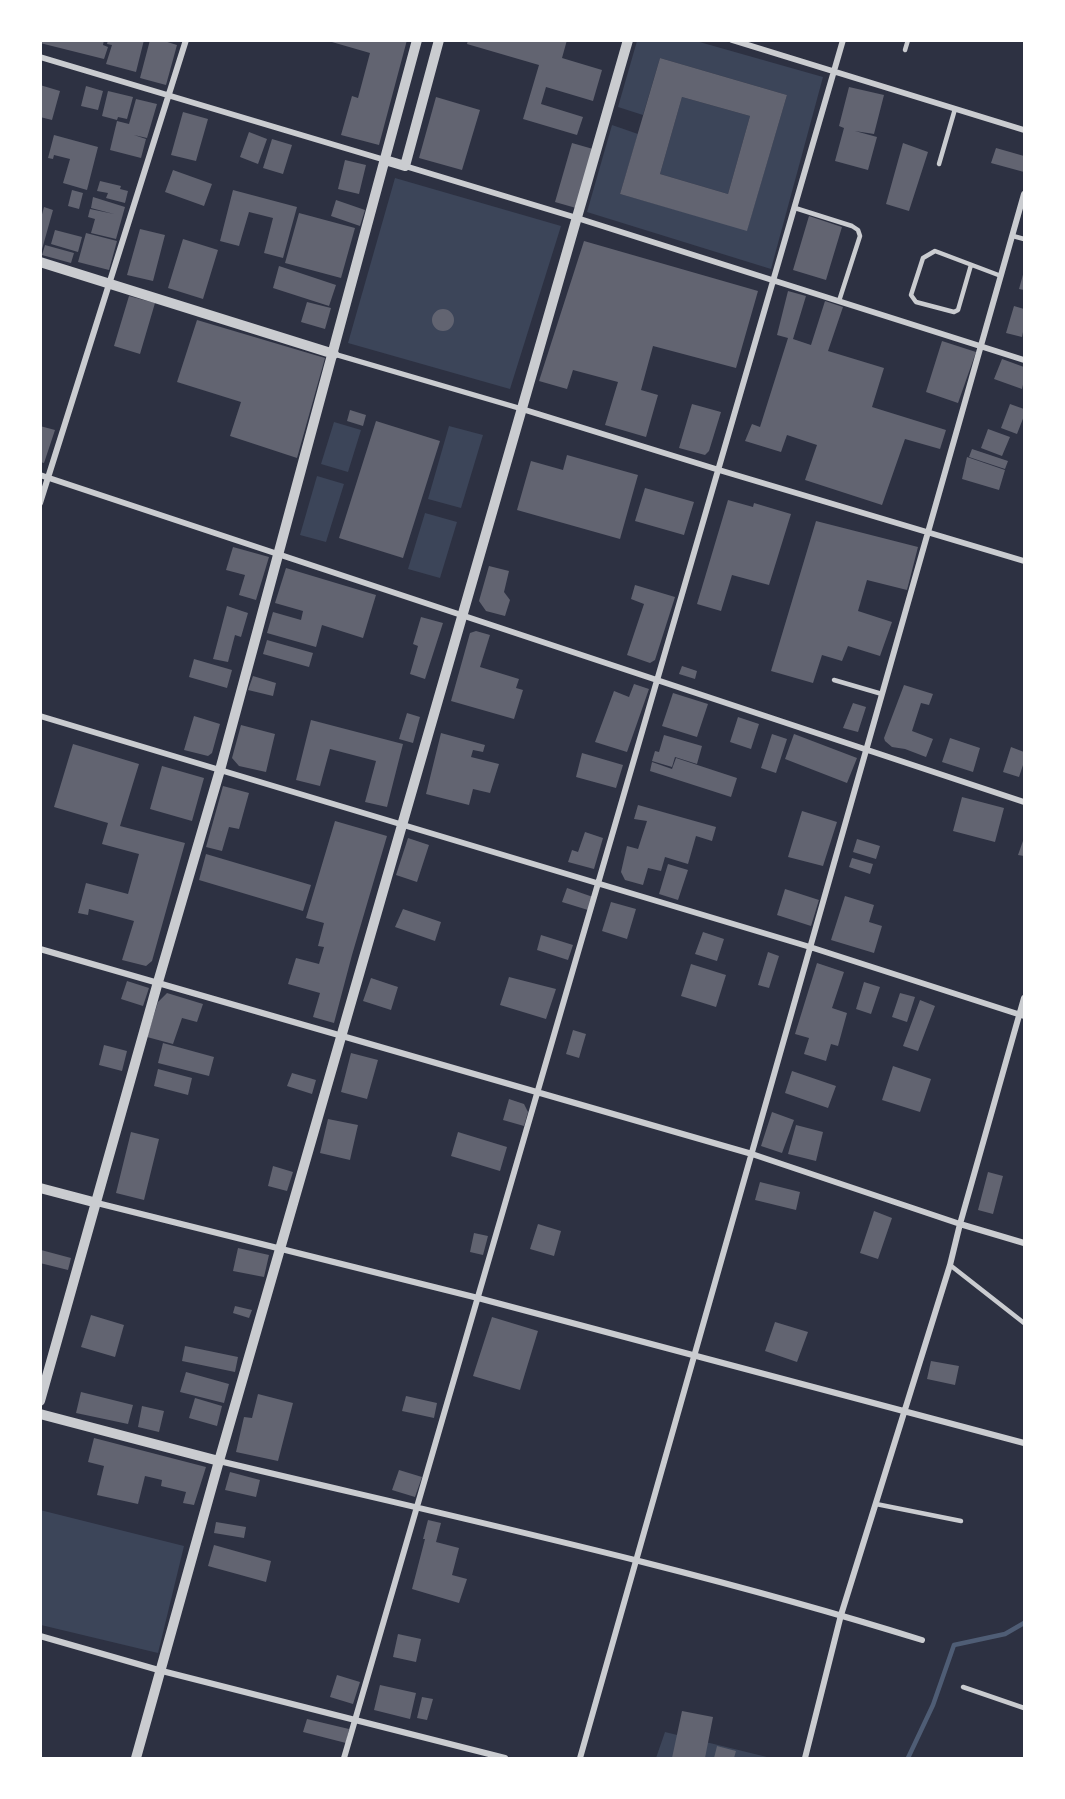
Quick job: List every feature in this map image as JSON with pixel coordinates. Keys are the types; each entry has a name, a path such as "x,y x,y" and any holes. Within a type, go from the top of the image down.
{"street":[{"path":"40,503 186,40"},
{"path":"40,1401 220,770 417,40"},
{"path":"405,166 439,40"},
{"path":"136,1758 219,1461 628,40"},
{"path":"732,40 1024,130"},
{"path":"344,1758 843,40"},
{"path":"40,57 577,218 1024,360"},
{"path":"580,1758 1024,194"},
{"path":"40,262 110,282 334,354 1024,561"},
{"path":"40,475 1024,802"},
{"path":"40,716 810,947 1022,1015"},
{"path":"40,949 752,1154 960,1224 1024,1243"},
{"path":"805,1758 841,1615 950,1265 1022,1015 1024,998"},
{"path":"40,1188 478,1298 1024,1443"},
{"path":"40,1414 219,1461 636,1561 841,1615 922,1640"},
{"path":"40,1636 162,1671 506,1758"}],"lane":[{"path":"905,50 908,40"},
{"path":"939,164 955,109"},
{"path":"795,208 858,230 860,236 839,301"},
{"path":"1013,236 1024,239"},
{"path":"971,265 958,310 954,312 916,302 911,295 923,258 935,251 1001,276"},
{"path":"834,680 882,694"},
{"path":"950,1265 1024,1323"},
{"path":"876,1504 961,1521"},
{"path":"963,1687 1024,1708"}],"shaded area":[{"path":"637,41 696,41 823,77 771,269 587,212 612,125 638,134 620,194 747,230 787,95 660,58 643,115 618,107"},
{"path":"682,97 750,116 728,194 660,174"},
{"path":"395,178 561,226 510,389 348,343"},
{"path":"334,422 361,430 348,472 321,464"},
{"path":"449,426 483,435 461,508 428,499"},
{"path":"317,476 344,484 326,542 300,535"},
{"path":"425,513 457,522 440,578 408,569"},
{"path":"40,1510 184,1546 158,1653 41,1625"},
{"path":"665,1732 771,1758 656,1758"}],"building":[{"path":"40,40 104,40 103,45 108,47 104,59 40,43"},
{"path":"108,40 144,40 136,72 106,64 112,45 107,44"},
{"path":"150,40 161,40 177,45 166,85 140,78"},
{"path":"325,40 407,40 379,145 341,135 352,96 358,98 370,53"},
{"path":"468,40 567,40 562,58 602,70 593,101 546,87 541,104 583,117 577,135 523,119 539,65 467,44"},
{"path":"660,58 787,95 747,231 620,194","holes":["682,97 750,116 728,194 660,174"]},
{"path":"40,85 60,91 52,120 40,117"},
{"path":"86,86 103,91 98,110 81,106"},
{"path":"849,87 884,95 874,134 855,131 877,137 868,170 835,161 844,128 839,126"},
{"path":"108,91 133,97 127,119 118,117 117,120 102,116"},
{"path":"436,97 480,110 462,170 419,158"},
{"path":"136,99 157,104 147,138 134,135 146,139 141,158 110,150 117,121 129,124"},
{"path":"183,112 208,119 196,161 171,155"},
{"path":"249,132 267,139 258,164 240,157"},
{"path":"54,135 98,147 87,190 63,183 70,159 54,155 53,159 48,158"},
{"path":"272,139 292,145 283,174 263,168"},
{"path":"572,143 593,149 576,208 555,202"},
{"path":"903,143 928,152 909,211 886,204"},
{"path":"996,148 1024,156 1024,172 991,163"},
{"path":"345,160 366,165 359,194 338,189"},
{"path":"173,170 212,184 204,206 165,192"},
{"path":"100,181 121,186 120,189 128,191 125,203 106,198 108,193 97,191"},
{"path":"72,190 83,193 79,209 68,206"},
{"path":"233,190 297,207 283,258 264,253 273,218 249,212 239,246 220,241"},
{"path":"93,197 125,207 116,239 91,233 95,219 88,217 90,209 114,214 91,208"},
{"path":"336,200 365,210 360,226 331,216"},
{"path":"44,207 53,210 41,253 40,222"},
{"path":"299,213 355,228 341,278 285,263"},
{"path":"809,216 842,227 826,280 793,270"},
{"path":"140,229 165,235 153,281 127,275"},
{"path":"55,230 82,237 78,252 51,244"},
{"path":"86,233 117,241 109,270 78,262"},
{"path":"183,239 218,250 203,299 168,288"},
{"path":"584,241 758,291 736,368 653,346 641,390 658,395 646,437 605,425 618,382 573,370 567,389 539,381"},
{"path":"45,245 74,253 71,263 42,255"},
{"path":"279,266 336,285 329,306 273,288"},
{"path":"1024,271 1024,290 1019,289"},
{"path":"788,291 806,296 793,339 811,345 825,301 843,307 828,351 884,368 872,407 946,430 940,449 905,439 882,505 805,480 817,445 787,435 781,452 745,441 752,424 760,427 788,338 777,335"},
{"path":"129,296 155,303 140,354 114,346"},
{"path":"307,302 331,308 325,329 301,322"},
{"path":"1014,306 1024,309 1022,337 1006,333"},
{"path":"443,309 451,312 454,320 451,328 443,331 435,328 432,320 435,312"},
{"path":"197,320 325,358 297,458 230,436 241,402 177,382"},
{"path":"942,341 976,352 958,403 926,392"},
{"path":"1002,359 1024,367 1022,389 994,379"},
{"path":"692,404 721,412 709,451 705,455 679,448"},
{"path":"1010,404 1024,409 1024,416 1017,434 1001,428"},
{"path":"350,410 366,415 363,426 347,421"},
{"path":"376,421 440,441 403,558 339,538"},
{"path":"40,426 55,430 44,463 40,462"},
{"path":"988,429 1010,437 1002,456 981,448"},
{"path":"972,449 1008,461 1005,469 969,457"},
{"path":"567,455 638,475 620,539 517,510 531,461 563,470"},
{"path":"967,457 1005,470 999,490 962,479"},
{"path":"645,488 694,502 684,535 635,521"},
{"path":"728,500 753,507 754,503 791,514 769,585 732,575 721,611 697,604"},
{"path":"816,521 918,547 907,590 867,580 858,611 892,622 880,656 848,646 842,661 822,655 813,683 771,671"},
{"path":"233,547 269,557 256,600 239,595 245,575 226,570"},
{"path":"489,566 509,571 504,592 510,600 505,616 486,611 479,601"},
{"path":"286,568 376,595 363,638 322,625 316,647 267,633 273,612 301,620 303,611 275,603"},
{"path":"635,585 675,597 655,660 650,663 627,655 644,604 631,599"},
{"path":"227,606 248,613 241,637 235,635 228,662 213,659"},
{"path":"421,617 443,623 425,679 410,674 418,646 413,644"},
{"path":"476,631 490,635 480,667 519,679 516,688 523,690 514,719 451,701 470,633"},
{"path":"267,640 313,653 309,667 263,654"},
{"path":"194,659 232,670 227,688 189,677"},
{"path":"682,666 697,671 695,679 679,674"},
{"path":"253,676 276,683 273,696 248,690"},
{"path":"634,684 649,689 627,752 595,742 614,691 629,697"},
{"path":"904,685 933,694 929,705 921,703 912,731 933,739 926,757 892,747 884,738"},
{"path":"673,693 708,704 697,737 662,726"},
{"path":"853,703 866,707 858,732 843,728"},
{"path":"407,713 420,717 413,743 399,739"},
{"path":"194,716 220,724 212,753 208,756 184,750"},
{"path":"738,717 759,724 751,749 730,742"},
{"path":"311,720 403,744 387,807 365,802 376,761 330,749 320,786 296,780"},
{"path":"241,725 275,734 266,772 239,766 232,758"},
{"path":"441,733 485,745 483,752 473,750 471,757 499,764 490,793 473,789 469,805 426,794"},
{"path":"772,734 787,739 776,773 761,768"},
{"path":"794,734 857,758 847,783 785,759"},
{"path":"664,735 702,746 697,764 675,757 672,767 652,761 655,751 659,752"},
{"path":"950,738 980,748 973,772 942,762"},
{"path":"73,744 139,764 120,826 185,843 152,961 146,966 122,960 134,921 89,909 88,915 78,913 86,883 128,894 139,854 102,844 108,823 54,807"},
{"path":"1011,747 1024,752 1024,762 1019,777 1003,772"},
{"path":"582,753 623,765 616,788 576,777"},
{"path":"676,758 737,778 731,797 650,771 652,762 672,769"},
{"path":"162,766 204,778 192,821 150,809"},
{"path":"223,786 249,793 239,829 229,827 222,851 206,847"},
{"path":"962,797 1004,808 995,842 953,831"},
{"path":"638,805 716,827 712,841 696,836 688,864 665,857 661,871 648,868 643,885 625,880 621,872 627,846 638,849 647,821 634,819"},
{"path":"802,811 837,822 823,866 788,857"},
{"path":"335,821 387,836 334,1023 313,1017 320,993 288,984 296,958 319,964 324,947 318,946 324,923 306,918"},
{"path":"585,832 603,838 594,869 568,862 572,850 578,852"},
{"path":"408,838 429,845 417,882 396,875"},
{"path":"1024,838 1024,856 1018,855"},
{"path":"857,839 880,846 876,859 853,852"},
{"path":"206,854 311,885 303,911 199,880"},
{"path":"852,858 873,864 870,874 849,867"},
{"path":"668,864 688,870 678,900 659,894"},
{"path":"567,888 593,897 588,910 562,902"},
{"path":"785,889 819,900 811,926 777,915"},
{"path":"845,896 874,905 869,922 882,926 874,953 831,940"},
{"path":"611,902 636,909 627,939 602,931"},
{"path":"403,909 441,922 435,941 395,927"},
{"path":"703,932 724,939 717,961 695,954"},
{"path":"541,935 573,945 568,960 537,950"},
{"path":"768,952 779,956 769,988 758,985"},
{"path":"817,963 844,972 832,1008 847,1013 838,1046 831,1044 826,1061 804,1054 809,1038 795,1034"},
{"path":"691,964 726,975 716,1007 681,996"},
{"path":"509,977 556,989 546,1019 500,1005"},
{"path":"371,978 398,987 391,1010 363,1001"},
{"path":"127,981 149,988 143,1006 121,999"},
{"path":"864,982 880,987 871,1014 856,1009"},
{"path":"167,993 203,1004 197,1022 182,1018 173,1044 147,1037 158,1002"},
{"path":"900,993 915,997 907,1022 892,1017"},
{"path":"920,1000 935,1006 918,1051 903,1046"},
{"path":"573,1030 586,1034 579,1058 566,1054"},
{"path":"163,1043 214,1057 209,1076 158,1063"},
{"path":"104,1045 127,1051 122,1071 99,1065"},
{"path":"351,1053 378,1060 367,1099 341,1092"},
{"path":"893,1066 931,1079 920,1112 882,1100"},
{"path":"158,1069 192,1078 188,1095 154,1086"},
{"path":"792,1071 836,1086 828,1108 785,1093"},
{"path":"292,1073 316,1080 312,1094 287,1086"},
{"path":"509,1099 524,1104 528,1112 524,1126 503,1120"},
{"path":"772,1112 794,1120 782,1153 761,1146"},
{"path":"328,1119 358,1125 350,1160 320,1153"},
{"path":"796,1125 823,1132 816,1161 788,1154"},
{"path":"131,1132 159,1139 144,1200 116,1193"},
{"path":"458,1132 507,1147 500,1171 451,1156"},
{"path":"273,1166 293,1172 287,1191 268,1186"},
{"path":"988,1172 1003,1176 993,1214 978,1210"},
{"path":"760,1182 800,1192 796,1210 755,1200"},
{"path":"874,1211 892,1218 878,1259 860,1253"},
{"path":"538,1224 561,1231 554,1256 530,1249"},
{"path":"474,1233 488,1236 483,1255 470,1252"},
{"path":"238,1248 269,1255 264,1277 233,1271"},
{"path":"41,1250 71,1258 68,1270 40,1263"},
{"path":"235,1306 252,1310 249,1318 233,1313"},
{"path":"91,1315 124,1325 115,1357 81,1347"},
{"path":"492,1317 538,1331 520,1390 473,1376"},
{"path":"775,1322 808,1332 797,1362 765,1351"},
{"path":"185,1346 238,1357 235,1372 182,1361"},
{"path":"931,1361 959,1366 955,1385 927,1379"},
{"path":"186,1372 229,1384 224,1403 180,1392"},
{"path":"81,1392 133,1405 128,1424 76,1413"},
{"path":"258,1394 293,1403 278,1461 236,1452 244,1417 252,1418"},
{"path":"406,1396 437,1403 434,1418 402,1411"},
{"path":"195,1398 222,1406 217,1426 189,1418"},
{"path":"142,1406 164,1411 159,1432 138,1427"},
{"path":"94,1438 206,1467 194,1505 183,1503 186,1492 161,1486 162,1480 145,1476 138,1504 97,1495 104,1466 88,1462"},
{"path":"399,1470 422,1477 415,1497 392,1490"},
{"path":"230,1472 260,1480 256,1497 225,1490"},
{"path":"428,1520 441,1523 436,1542 459,1548 452,1575 467,1579 459,1603 412,1589"},
{"path":"216,1522 246,1527 244,1538 214,1533"},
{"path":"214,1545 271,1561 266,1582 208,1566"},
{"path":"398,1634 421,1639 416,1662 393,1657"},
{"path":"337,1675 360,1682 353,1704 330,1697"},
{"path":"380,1685 416,1693 410,1719 374,1710"},
{"path":"422,1697 433,1699 427,1720 417,1718"},
{"path":"682,1711 713,1717 705,1758 672,1758"},
{"path":"307,1719 349,1729 346,1743 303,1732"},
{"path":"717,1746 736,1751 734,1758 714,1758"}],"waterway":[{"path":"908,1758 933,1705 954,1645 1005,1634 1024,1623"}]}
